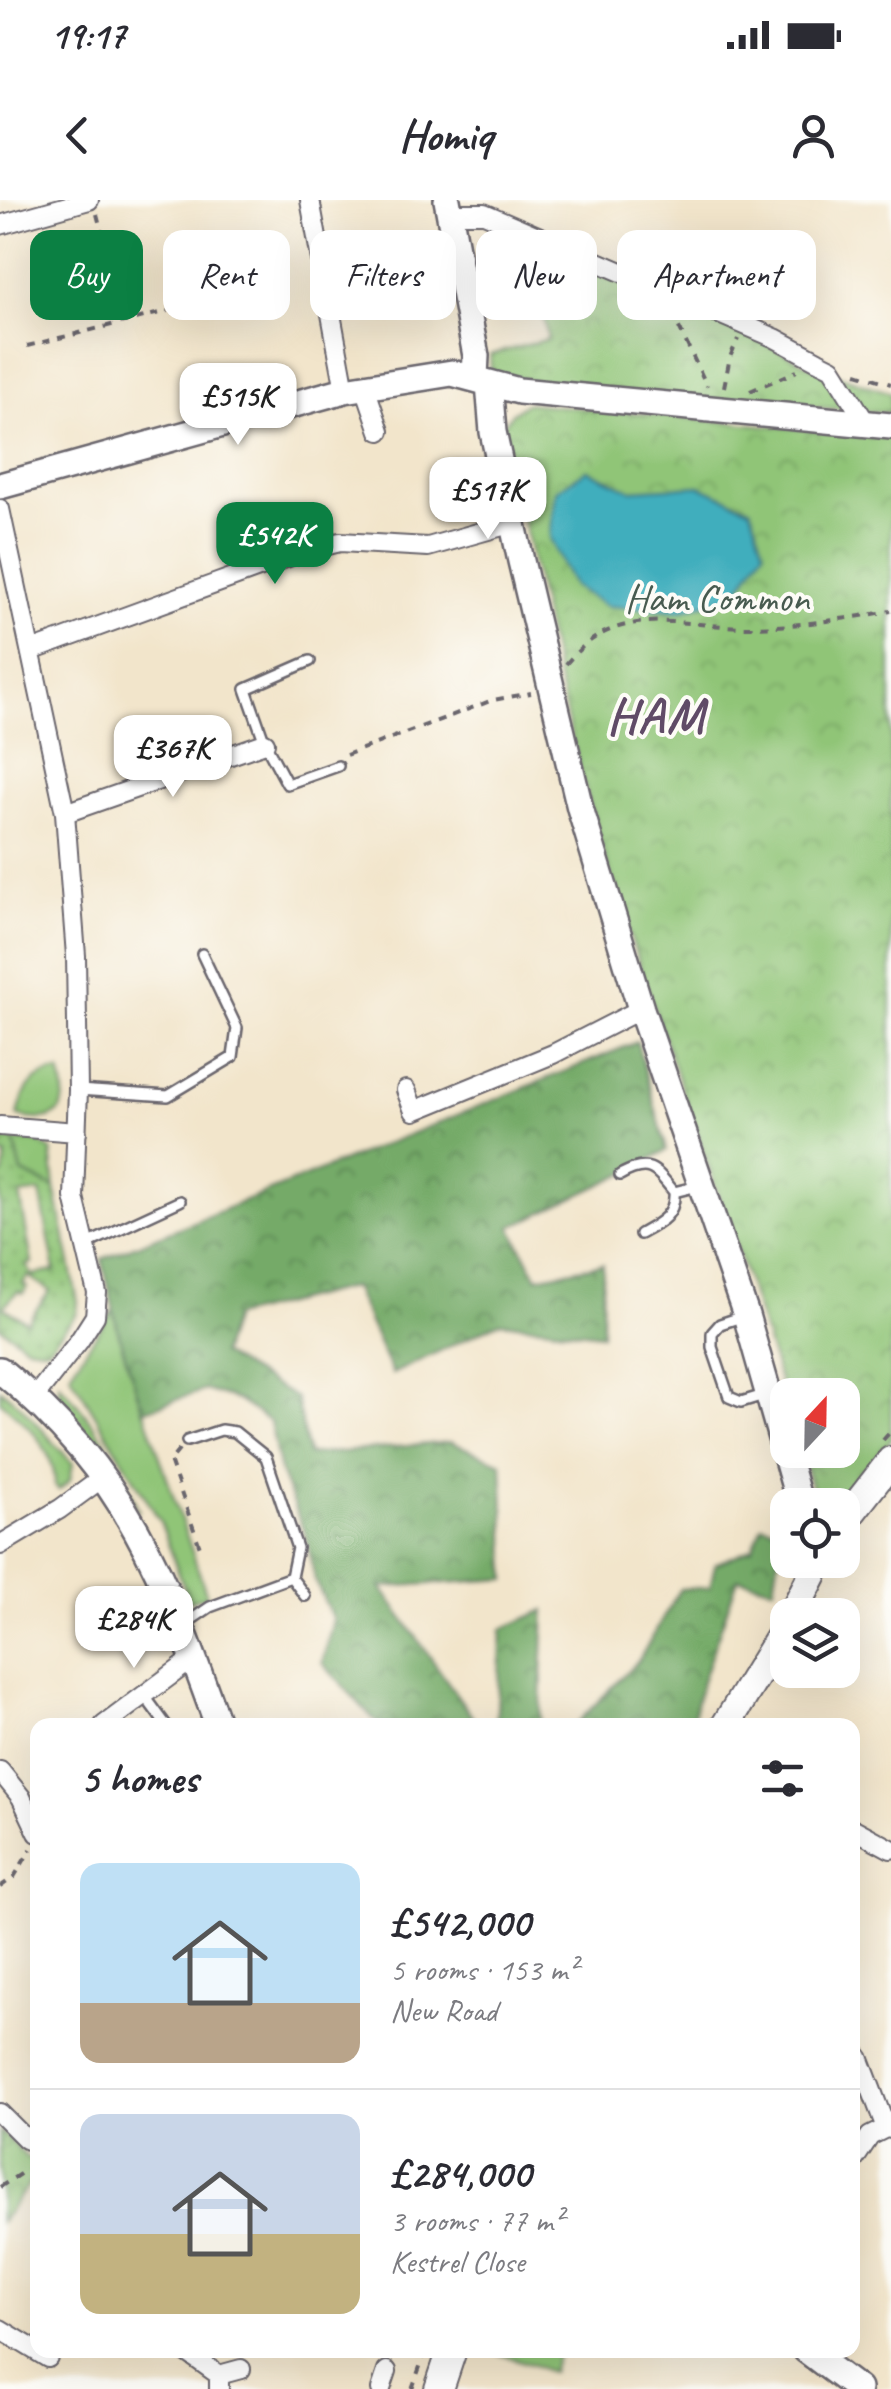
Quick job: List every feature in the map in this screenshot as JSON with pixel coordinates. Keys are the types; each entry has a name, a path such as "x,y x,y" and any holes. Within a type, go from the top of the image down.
{"main road":[{"path":"860,1504 887,1474"},
{"path":"730,1718 770,1653"},
{"path":"439,2389 449,2358"}],"street":[{"path":"0,224 91,200"},
{"path":"310,200 356,388 380,432"},
{"path":"617,271 484,213 449,206 512,523 580,808 641,1009 746,1315 795,1488"},
{"path":"731,320 833,366 879,425"},
{"path":"0,486 356,388 442,374 519,391 720,405 879,425"},
{"path":"0,509 64,813 76,956 78,1090 74,1197 97,1293 94,1316 79,1342 34,1398"},
{"path":"31,651 308,550 340,542 428,547 512,523"},
{"path":"64,813 265,743"},
{"path":"406,1090 414,1112 554,1054 641,1009"},
{"path":"0,1126 77,1132"},
{"path":"0,1370 34,1398 105,1476 147,1546 182,1625 215,1718"},
{"path":"0,1545 105,1476"},
{"path":"113,1718 194,1658"},
{"path":"0,1771 21,1797 30,1817"},
{"path":"21,1797 30,1790"},
{"path":"860,1832 891,1849"},
{"path":"860,2059 889,2129 870,2136 860,2151"},
{"path":"0,2113 30,2141"},
{"path":"0,2329 30,2347"},
{"path":"193,2358 219,2382 241,2370"},
{"path":"817,2358 858,2389"}],"lane":[{"path":"310,661 246,690 265,743 287,784 338,766"},
{"path":"78,1090 168,1096 233,1057 236,1028 202,954"},
{"path":"620,1175 645,1166 660,1175 674,1192 669,1214 640,1234"},
{"path":"674,1192 700,1185"},
{"path":"86,1245 180,1201"},
{"path":"746,1315 720,1324 712,1333 712,1347 729,1397 740,1402 767,1394"},
{"path":"187,1441 221,1430 235,1432 266,1458 298,1548 291,1577 305,1596"},
{"path":"182,1625 210,1607 291,1577"},
{"path":"142,1694 161,1718"}],"path":[{"path":"91,200 125,321"},
{"path":"27,346 163,312"},
{"path":"676,320 720,405"},
{"path":"720,405 730,357 745,326"},
{"path":"720,405 833,366 891,384"},
{"path":"338,766 340,757 493,700 551,692 561,670 580,647 610,628 658,619 744,627 824,623 891,611"},
{"path":"187,1441 170,1461 200,1547"},
{"path":"0,1887 14,1877 30,1850"},
{"path":"0,2186 30,2167"},
{"path":"412,2389 423,2358"}],"green space":[{"path":"597,271 617,281 617,320 711,320 808,365 891,393 891,413 566,389 491,372 490,355 548,339 544,320 597,320"},
{"name":"Ham Common","path":"526,403 891,437 891,1439 853,1488 812,1488 806,1468 860,1468 860,1378 778,1378 625,922 557,676 503,426"},
{"path":"637,1042 667,1150 511,1227 537,1277 603,1264 602,1334 500,1322 392,1374 353,1287 233,1317 221,1354 296,1398 308,1455 451,1442 502,1463 507,1579 381,1587 473,1718 373,1718 322,1663 333,1620 315,1580 307,1539 280,1472 270,1422 237,1400 205,1390 143,1411 120,1339 102,1259"},
{"path":"60,1072 64,1097 58,1112 43,1119 18,1116 30,1085 42,1076"},
{"path":"0,1139 14,1140 22,1173 55,1188 78,1302 77,1314 47,1349 27,1346 0,1327 0,1175 4,1174 6,1155 0,1154","holes":["40,1192 55,1271 32,1275 27,1265 32,1263 20,1195","28,1276 50,1291 27,1322 3,1307 18,1291 23,1294"]},
{"path":"14,1140 36,1141 51,1150 55,1188 22,1173"},
{"path":"113,1310 207,1596 189,1601 160,1521 70,1373"},
{"path":"59,1383 105,1443 139,1512 80,1421 59,1397"},
{"path":"0,1389 21,1406 73,1464 70,1480 59,1490 45,1448 0,1401"},
{"path":"762,1525 770,1527 770,1578 776,1578 774,1588 738,1578 693,1718 582,1718 639,1660 680,1589 710,1587 715,1564 753,1548"},
{"path":"545,1610 540,1718 496,1718 502,1629"},
{"path":"0,2131 30,2160 30,2183 0,2222"},
{"path":"512,2358 555,2358 551,2371"}],"water":[{"path":"587,470 631,490 700,486 751,509 764,550 736,595 680,611 606,606 573,586 550,538 556,490"}],"district":[{"name":"HAM","path":"656,714"}]}
